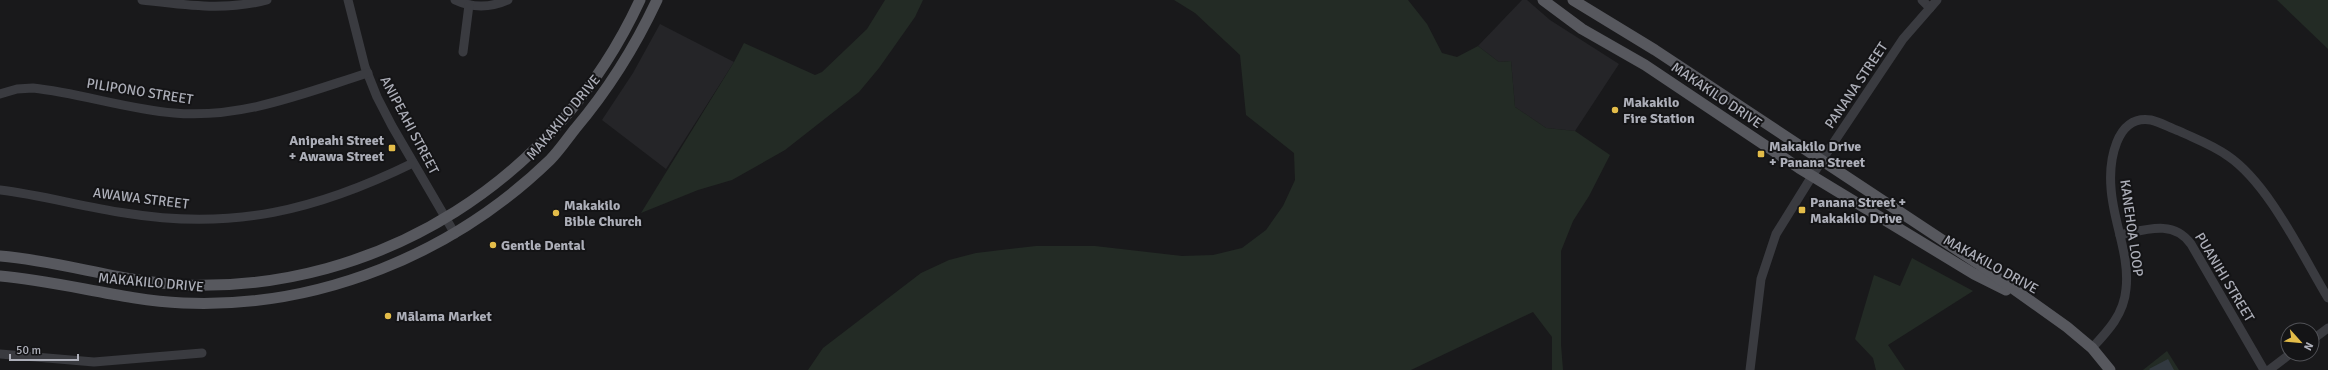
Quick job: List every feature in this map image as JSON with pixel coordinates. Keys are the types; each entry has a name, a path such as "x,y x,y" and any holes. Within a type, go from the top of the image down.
{"main road":[{"name":"MAKAKILO DRIVE","path":"0,256 20,257 128,279 184,285 240,284 295,276 350,262 402,242 445,219 498,184 540,146 572,109 609,58 640,0"},
{"name":"MAKAKILO DRIVE","path":"0,276 126,297 184,303 242,301 325,288 403,260 455,234 509,197 552,158 594,106 622,67 657,0"},
{"name":"MAKAKILO DRIVE","path":"1543,0 1582,29 1645,65 1812,176 1974,274 2042,308"},
{"name":"MAKAKILO DRIVE","path":"1572,0 1655,50 2042,308 2092,348 2110,370"},
{"path":"1645,65 1655,50"}],"street":[{"path":"142,0 214,7 239,6 267,0"},
{"name":"ANIPEAHI STREET","path":"348,0 368,73 392,126 455,234"},
{"path":"455,0 469,5 490,6 508,0"},
{"path":"1922,0 1930,8"},
{"name":"PANANA STREET","path":"1750,370 1757,303 1767,257 1784,220 1822,160 1903,39 1937,0"},
{"path":"463,52 469,5"},
{"name":"PILIPONO STREET","path":"0,94 17,89 33,88 172,113 218,114 276,103 368,73"},
{"name":"KANEHOA LOOP","path":"2092,348 2113,324 2125,299 2126,272 2111,188 2114,154 2119,136 2126,128 2138,121 2152,120 2213,146 2242,167 2265,194 2328,298"},
{"name":"AWAWA STREET","path":"0,190 126,214 176,219 225,219 275,213 324,202 370,184 413,163"},
{"name":"PUANIHI STREET","path":"2120,235 2162,227 2174,230 2183,235 2191,244 2264,370"},
{"path":"0,354 94,362 202,353"},
{"path":"2269,370 2280,362"}],"shaded area":[{"path":"885,0 923,0 915,17 879,68 859,92 785,150 732,180 698,190 641,213 734,62 744,43 815,75 822,72 867,29"},
{"path":"1174,0 1408,0 1427,24 1442,53 1457,57 1478,46 1499,62 1511,61 1515,107 1546,128 1575,131 1610,155 1589,196 1573,221 1561,251 1561,345 1563,370 1552,370 1552,337 1533,312 1411,370 808,370 823,348 921,273 949,260 976,253 1036,246 1095,246 1182,256 1213,255 1242,248 1266,230 1283,206 1295,180 1294,153 1246,115 1240,55 1195,13"},
{"path":"1522,0 1527,0 1550,20 1619,64 1575,131 1546,128 1515,107 1511,61 1499,62 1478,46"},
{"path":"2277,0 2328,0 2328,49"},
{"path":"660,24 734,62 666,169 602,120 633,73"},
{"path":"1912,258 1973,291 1888,345 1905,370 1876,370 1873,358 1855,339 1874,275 1900,286"},
{"path":"2167,351 2179,370 2143,370"},
{"path":"2168,359 2174,370 2149,369"}],"place":[{"name":"Makakilo Fire Station","path":"1615,110"},
{"name":"Anipeahi Street + Awawa Street","path":"392,148"},
{"name":"Makakilo Drive + Panana Street","path":"1761,154"},
{"name":"Panana Street + Makakilo Drive","path":"1802,210"},
{"name":"Makakilo Bible Church","path":"556,213"},
{"name":"Gentle Dental","path":"493,245"},
{"name":"Mālama Market","path":"388,316"}]}
